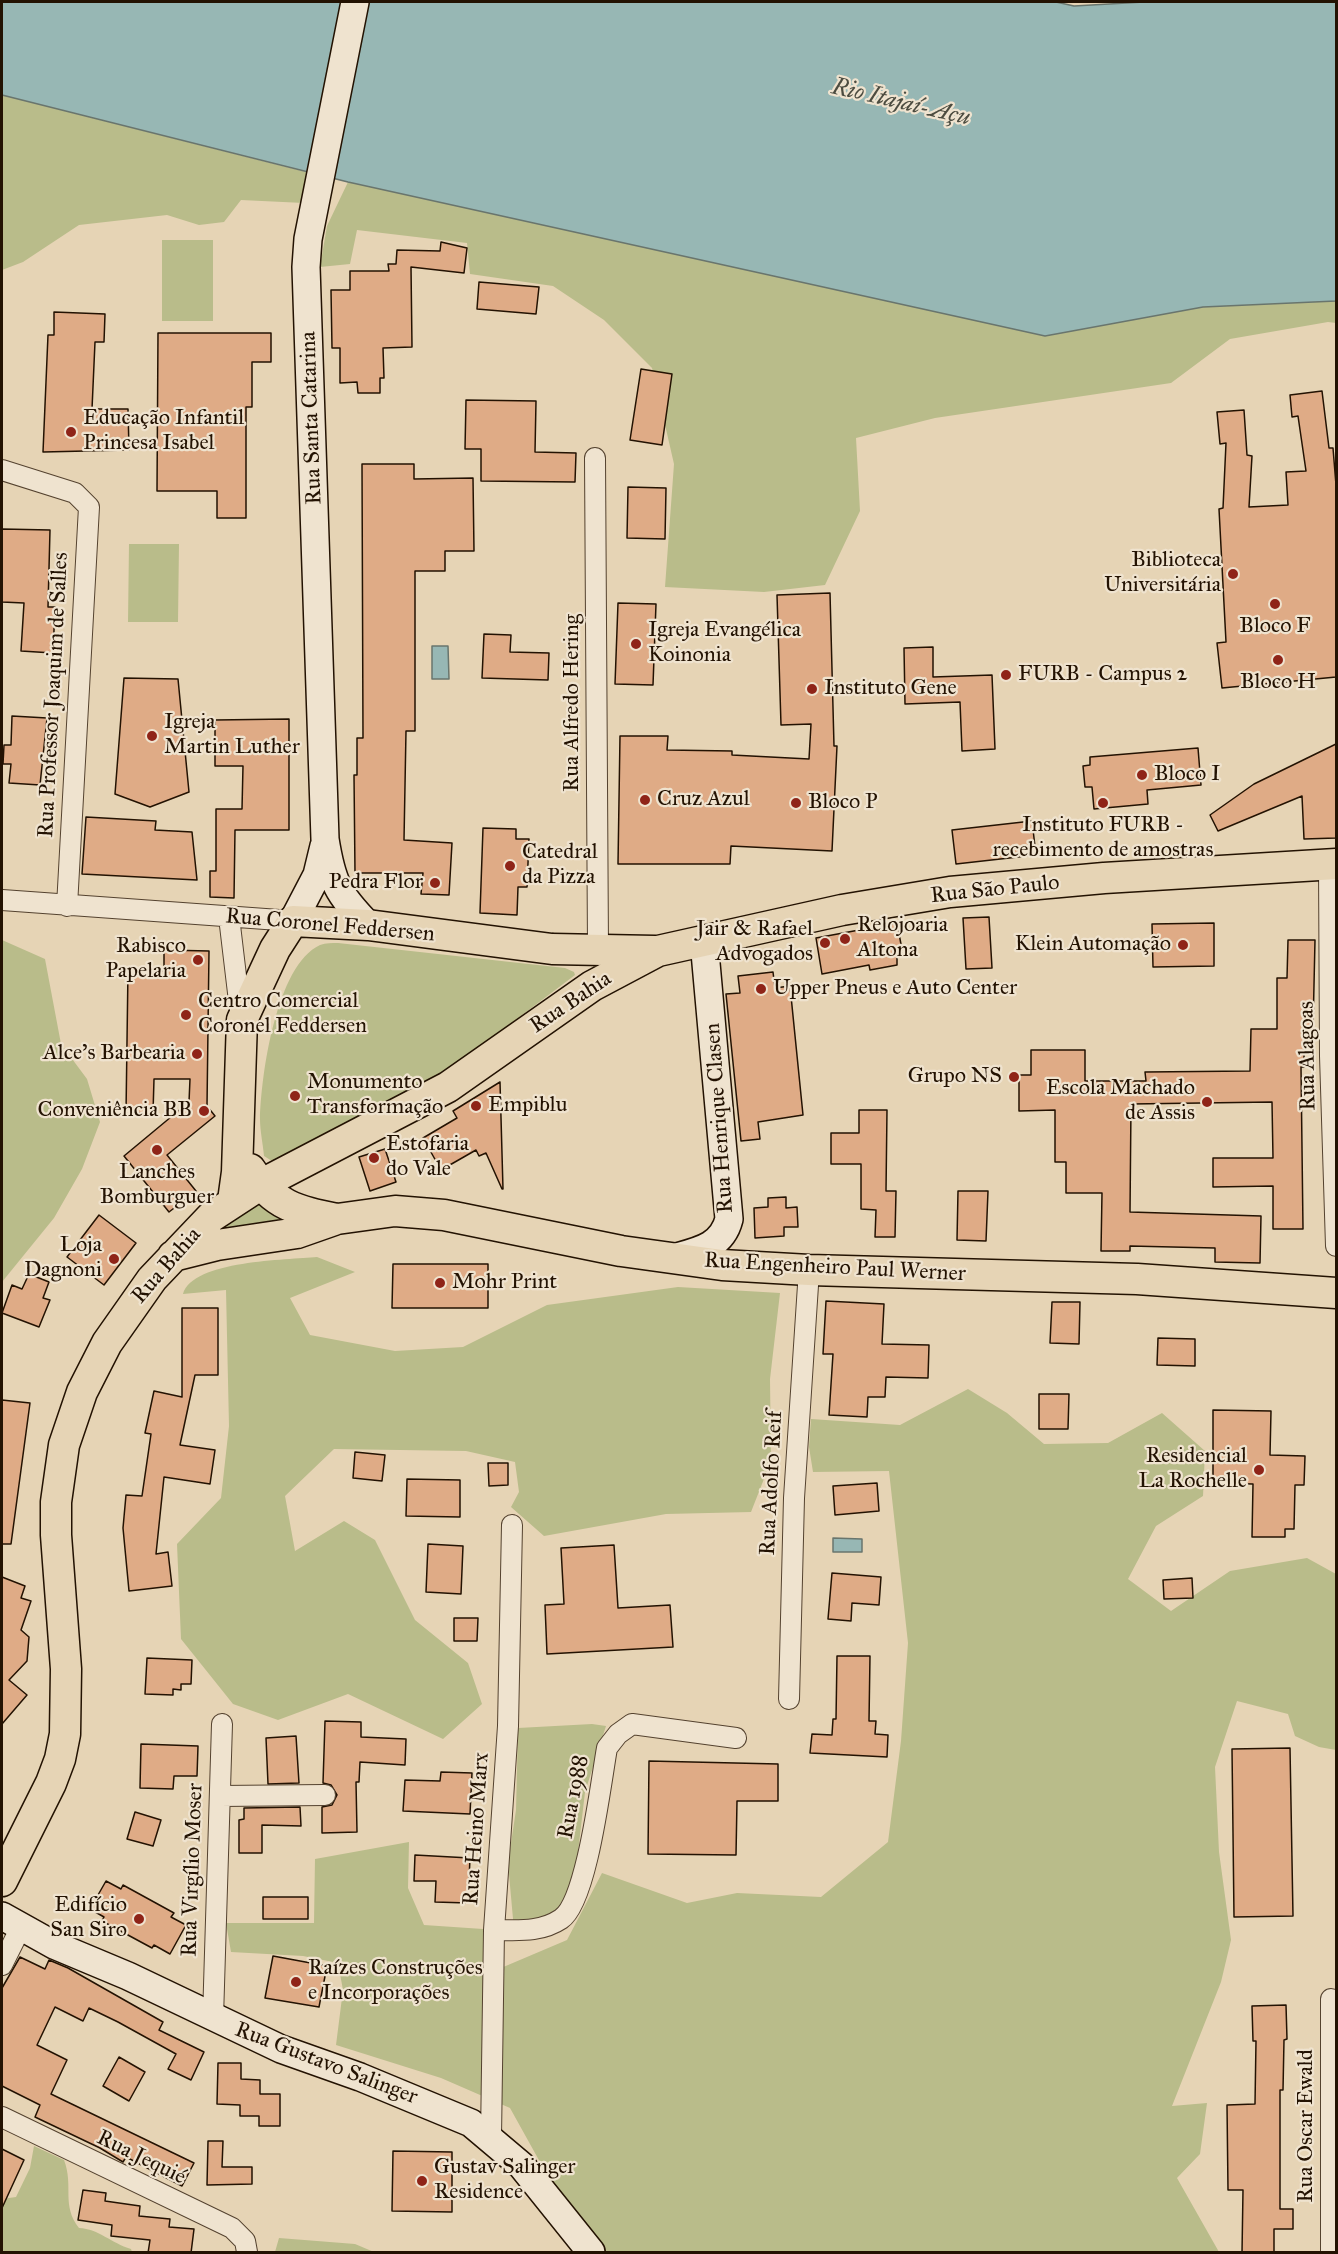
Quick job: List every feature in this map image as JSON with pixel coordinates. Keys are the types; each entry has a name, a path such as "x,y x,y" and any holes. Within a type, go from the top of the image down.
{"main road":[{"name":"Rua Santa Catarina","path":"356,2 308,238 306,267 326,839 337,888 344,900 368,925"},
{"name":"Rua Santa Catarina","path":"293,921 317,875 326,839"},
{"name":"Rua São Paulo","path":"658,951 842,910 950,892 1104,878 1333,865"},
{"name":"Rua Coronel Feddersen","path":"293,921 368,925 552,949 598,948 658,951"},
{"path":"232,1201 242,1020 275,949 293,921"},
{"name":"Rua Henrique Clasen","path":"669,1259 711,1246 726,1232 729,1219 704,940"},
{"name":"Rua Bahia","path":"2,1881 60,1759 65,1734 66,1669 56,1534 56,1502 64,1445 82,1392 107,1344 152,1279 193,1233 232,1201 438,1093 492,1059 592,986 658,951"},
{"path":"237,1138 249,1168 260,1185"},
{"name":"Rua Engenheiro Paul Werner","path":"260,1185 272,1198 303,1212 338,1219"},
{"name":"Rua Engenheiro Paul Werner","path":"173,1256 217,1245 297,1233 338,1219 395,1211 444,1215 669,1259 809,1270 1113,1278 1336,1293"},
{"name":"Rua Bahia","path":"2,1850 34,1816"},
{"name":"Rua Gustavo Salinger","path":"8,1926 281,2049 455,2114 491,2137 522,2166 591,2253"}],"street":[{"name":"Rua Alfredo Hering","path":"595,458 598,948"},
{"name":"Rua Professor Joaquim de Salles","path":"2,470 75,493 88,507 67,906"},
{"name":"Rua Alagoas","path":"1333,865 1330,1056 1336,1246"},
{"name":"Rua Coronel Feddersen","path":"2,900 293,921"},
{"path":"229,917 242,1020"},
{"name":"Rua Adolfo Reif","path":"789,1699 794,1498 809,1270"},
{"name":"Rua Heino Marx","path":"491,2137 494,1930 508,1725 512,1525"},
{"name":"Rua Virgílio Moser","path":"213,2018 222,1724"},
{"name":"Rua 1988","path":"494,1930 535,1930 564,1918 581,1884 608,1748 618,1734 632,1724 736,1738"},
{"path":"220,1796 324,1795"},
{"path":"2,1965 8,1926"},
{"name":"Rua Oscar Ewald","path":"1331,1999 1331,2253"},
{"name":"Rua Jequié","path":"2,2117 232,2228 245,2241 247,2253"}],"green space":[{"path":"2,95 310,173 304,203 241,200 224,222 199,225 167,215 79,225 23,262 2,270"},
{"path":"348,182 1045,336 1203,307 1336,301 1336,323 1328,322 1230,339 1171,383 935,418 856,438 860,511 825,585 764,592 665,587 674,464 652,368 604,320 553,286 470,274 467,243 357,230 350,264 320,267 327,226"},
{"path":"162,240 213,240 213,321 162,321"},
{"path":"129,544 179,544 178,622 128,622"},
{"path":"2,940 45,959 61,1044 87,1079 100,1122 82,1169 54,1218 2,1282"},
{"path":"338,943 565,968 574,972 575,975 448,1071 282,1160 272,1161 264,1156 260,1119 264,1076 274,1023 292,975 305,956 320,945"},
{"path":"257,1201 286,1217 281,1229 203,1235"},
{"path":"317,1257 355,1272 290,1298 310,1335 395,1351 463,1347 547,1305 678,1287 780,1293 770,1379 771,1461 751,1512 666,1514 544,1536 511,1507 519,1492 515,1462 466,1451 334,1449 285,1496 295,1551 344,1521 375,1540 415,1620 468,1663 482,1704 443,1739 348,1694 278,1720 233,1704 181,1639 177,1544 221,1498 229,1426 226,1290 183,1294 190,1283 204,1274 222,1268 264,1261"},
{"path":"968,1389 1007,1413 1044,1444 1108,1443 1162,1413 1205,1451 1203,1496 1156,1526 1128,1579 1171,1611 1230,1571 1307,1558 1336,1574 1336,1750 1319,1747 1295,1736 1288,1714 1237,1701 1215,1767 1219,1852 1231,1940 1221,1982 1172,2106 1207,2103 1200,2154 1177,2178 1219,2252 607,2252 560,2198 510,2108 441,2078 336,2045 343,1990 338,1963 303,1956 231,1952 226,1923 314,1923 315,1859 409,1842 408,1888 424,1925 483,1929 483,1965 501,1968 567,1940 602,1873 687,1903 737,1893 821,1897 888,1842 901,1741 908,1643 889,1471 813,1472 809,1447 811,1419 900,1425"},
{"path":"592,1724 606,1726 585,1792 574,1887 557,1915 514,1930 508,1863 516,1810 518,1728"},
{"path":"34,2146 64,2160 67,2169 70,2211 79,2228 99,2234 131,2249 132,2252 2,2252 2,2199 16,2197 30,2168"},
{"path":"279,2238 355,2244 374,2252 275,2252"}],"water":[{"name":"Rio Itajaí-Açu","path":"2,2 1056,2 1074,6 1144,2 1336,2 1336,301 1203,307 1045,336 348,182 2,95"},
{"path":"432,646 448,646 449,679 432,679"},
{"path":"833,1538 862,1539 862,1552 833,1552"}],"building":[{"path":"441,242 467,248 464,273 411,267 412,347 383,348 384,378 380,378 380,393 358,393 357,382 340,383 340,348 332,348 331,290 350,290 350,271 389,271 388,264 396,264 397,250 440,251"},
{"path":"479,282 539,287 536,314 477,309"},
{"path":"54,312 105,314 104,342 95,342 92,409 128,409 129,450 43,452 48,335 54,335"},
{"path":"158,333 271,333 271,362 252,362 252,407 246,407 246,518 217,518 217,491 157,491"},
{"path":"641,369 672,374 662,445 630,440"},
{"path":"1322,391 1329,448 1333,448 1336,485 1336,677 1222,688 1217,643 1226,642 1219,509 1223,508 1226,443 1220,444 1217,412 1244,410 1247,455 1252,456 1249,507 1288,505 1286,472 1306,471 1298,416 1292,417 1290,395"},
{"path":"466,400 536,401 535,452 576,453 575,482 481,481 481,449 465,449"},
{"path":"362,464 414,464 414,479 473,478 474,551 445,551 445,571 415,571 415,731 406,731 404,840 452,843 449,895 421,894 423,873 355,873 354,775 357,775 357,738 363,738"},
{"path":"628,487 666,488 665,539 627,538"},
{"path":"2,529 50,530 48,607 55,607 53,653 21,651 24,603 2,602"},
{"path":"830,593 834,746 837,746 832,851 731,846 730,864 618,864 620,736 668,736 667,750 732,751 732,755 809,759 811,724 781,725 777,595"},
{"name":"Igreja Evangélica Koinonia","path":"618,603 656,604 653,685 615,684"},
{"path":"484,634 511,635 510,652 549,653 548,680 482,678"},
{"path":"933,647 933,677 992,675 995,749 962,751 960,702 905,704 904,648"},
{"name":"Igreja Martin Luther","path":"124,678 178,679 189,792 150,807 115,794"},
{"path":"12,716 47,718 40,785 9,783 11,764 3,764 4,745 11,745"},
{"path":"289,719 289,830 235,830 234,898 210,897 210,871 216,871 216,809 242,809 243,766 215,766 215,720"},
{"path":"1336,744 1336,838 1304,839 1302,796 1218,831 1210,815 1254,784"},
{"name":"Bloco I","path":"1198,748 1201,785 1147,790 1148,804 1094,809 1092,787 1085,787 1083,766 1090,765 1090,757"},
{"path":"86,817 156,821 155,830 192,832 197,880 82,874"},
{"path":"1032,821 1036,855 956,864 952,830"},
{"path":"483,828 516,829 516,839 529,839 527,887 518,887 517,915 480,913"},
{"path":"989,917 992,968 966,969 963,918"},
{"path":"897,923 903,955 897,956 897,965 870,970 869,965 822,974 816,938"},
{"name":"Klein Automação","path":"1214,923 1214,966 1153,967 1152,924"},
{"path":"1288,940 1315,940 1313,1030 1304,1030 1304,1067 1301,1067 1303,1229 1273,1229 1273,1186 1213,1187 1213,1158 1273,1158 1272,1102 1131,1104 1130,1212 1261,1216 1260,1263 1215,1262 1215,1248 1130,1246 1130,1251 1101,1251 1102,1193 1066,1193 1066,1162 1055,1162 1055,1110 1019,1111 1019,1075 1031,1075 1031,1050 1085,1050 1085,1081 1146,1081 1145,1072 1250,1071 1251,1029 1277,1029 1277,978 1287,978"},
{"path":"164,950 209,951 207,1106 215,1116 167,1155 196,1191 169,1212 124,1156 189,1102 190,1079 154,1079 153,1113 126,1113 128,970 164,971"},
{"path":"773,972 775,988 790,986 803,1115 758,1122 760,1139 741,1141 726,994 740,993 738,976"},
{"path":"500,1082 503,1189 486,1153 479,1156 476,1150 441,1170 423,1138 457,1118 453,1111"},
{"path":"859,1110 887,1110 886,1191 896,1191 895,1237 875,1237 876,1210 861,1209 861,1164 831,1164 831,1133 859,1133"},
{"path":"385,1149 396,1182 370,1191 359,1157"},
{"path":"958,1191 988,1191 986,1241 957,1240"},
{"path":"786,1197 786,1208 797,1207 798,1227 784,1227 784,1236 755,1238 754,1208 768,1207 768,1198"},
{"path":"99,1215 136,1243 104,1285 67,1257"},
{"path":"393,1264 488,1264 488,1308 392,1308"},
{"path":"29,1274 49,1282 43,1298 50,1300 39,1327 2,1313 12,1285 22,1289"},
{"path":"826,1301 884,1304 882,1344 929,1345 928,1378 886,1377 885,1397 868,1397 867,1417 829,1415 833,1354 823,1354"},
{"path":"1052,1302 1080,1302 1079,1344 1050,1343"},
{"path":"182,1308 218,1308 218,1375 195,1375 180,1445 215,1450 210,1484 164,1477 156,1554 168,1552 172,1586 129,1591 123,1528 126,1495 142,1496 151,1434 145,1433 154,1391 182,1397"},
{"path":"1158,1338 1195,1339 1195,1366 1157,1365"},
{"path":"1039,1394 1069,1394 1068,1429 1039,1429"},
{"path":"2,1400 30,1403 11,1544 2,1544"},
{"path":"1213,1410 1271,1411 1270,1455 1305,1456 1304,1485 1295,1485 1294,1529 1285,1529 1285,1537 1252,1537 1253,1484 1213,1483"},
{"path":"355,1452 385,1455 382,1481 353,1478"},
{"path":"488,1463 508,1463 508,1485 489,1486"},
{"path":"407,1479 460,1480 460,1517 406,1516"},
{"path":"877,1483 879,1511 835,1515 833,1486"},
{"path":"428,1544 463,1546 461,1594 426,1592"},
{"path":"614,1545 618,1608 670,1605 673,1647 547,1654 545,1605 564,1604 561,1548"},
{"path":"832,1573 881,1577 879,1605 852,1603 851,1621 828,1619"},
{"path":"2,1577 25,1586 21,1598 31,1601 21,1630 29,1637 27,1661 9,1680 27,1695 2,1724"},
{"path":"1192,1578 1193,1598 1164,1599 1163,1580"},
{"path":"454,1618 478,1618 477,1641 454,1641"},
{"path":"837,1656 870,1656 869,1721 876,1721 875,1734 888,1735 887,1757 810,1753 812,1734 832,1735 833,1719 836,1719"},
{"path":"147,1658 192,1660 191,1684 181,1684 181,1690 173,1689 173,1695 145,1694"},
{"path":"325,1721 361,1722 361,1737 406,1739 405,1765 360,1762 359,1782 356,1782 357,1832 322,1833 322,1807 332,1805 337,1795 331,1785 323,1783"},
{"path":"296,1736 299,1783 268,1784 266,1738"},
{"path":"141,1744 198,1746 197,1776 174,1776 173,1789 140,1788"},
{"path":"1290,1748 1293,1916 1234,1917 1232,1749"},
{"path":"649,1761 778,1764 778,1801 737,1801 736,1855 648,1854"},
{"path":"441,1772 472,1773 470,1814 403,1811 405,1780 440,1781"},
{"path":"300,1807 301,1826 262,1825 262,1853 239,1853 239,1820 244,1819 244,1808"},
{"path":"135,1812 161,1820 153,1846 127,1839"},
{"path":"415,1855 470,1858 468,1903 435,1902 436,1881 414,1881"},
{"name":"Edifício San Siro","path":"106,1881 121,1889 123,1885 174,1913 171,1917 186,1925 170,1954 154,1945 152,1948 102,1921 104,1917 90,1909"},
{"path":"263,1897 308,1897 308,1919 263,1919"},
{"name":"Raízes Construções e Incorporações","path":"273,1956 327,1966 319,2007 265,1998"},
{"path":"20,1957 45,1969 49,1960 68,1968 163,2022 159,2030 204,2052 191,2080 168,2069 176,2054 89,2008 83,2021 55,2007 37,2045 67,2060 51,2094 194,2163 182,2186 126,2157 123,2162 100,2148 35,2117 40,2105 2,2086 2,1988"},
{"path":"1286,2005 1287,2039 1284,2040 1283,2090 1280,2090 1280,2209 1293,2209 1293,2229 1274,2229 1274,2253 1242,2253 1243,2190 1228,2190 1227,2105 1255,2104 1256,2041 1253,2041 1252,2006"},
{"path":"119,2057 145,2072 129,2101 103,2086"},
{"path":"218,2063 241,2063 241,2079 260,2080 260,2094 280,2094 280,2126 259,2126 259,2116 240,2116 240,2105 217,2104"},
{"path":"208,2141 223,2141 222,2167 252,2167 252,2184 207,2185"},
{"path":"2,2149 24,2160 2,2208"},
{"name":"Gustav Salinger Residence","path":"393,2151 452,2152 452,2212 392,2211"},
{"path":"83,2190 106,2193 105,2201 140,2206 139,2216 170,2219 169,2227 194,2229 191,2253 148,2253 150,2240 111,2236 112,2225 78,2220"}],"place":[{"name":"Educação Infantil Princesa Isabel","path":"71,432"},
{"name":"Biblioteca Universitária","path":"1233,574"},
{"name":"Bloco F","path":"1275,604"},
{"name":"Igreja Evangélica Koinonia","path":"636,644"},
{"name":"Bloco H","path":"1278,660"},
{"name":"FURB - Campus 2","path":"1006,675"},
{"name":"Instituto Gene","path":"812,689"},
{"name":"Igreja Martin Luther","path":"152,736"},
{"name":"Bloco I","path":"1142,775"},
{"name":"Cruz Azul","path":"645,800"},
{"name":"Bloco P","path":"796,803"},
{"name":"Instituto FURB - recebimento de amostras","path":"1103,803"},
{"name":"Catedral da Pizza","path":"510,866"},
{"name":"Pedra Flor","path":"435,883"},
{"name":"Relojoaria Altona","path":"845,939"},
{"name":"Jair & Rafael Advogados","path":"825,943"},
{"name":"Klein Automação","path":"1183,945"},
{"name":"Rabisco Papelaria","path":"198,960"},
{"name":"Upper Pneus e Auto Center","path":"761,989"},
{"name":"Centro Comercial Coronel Feddersen","path":"186,1015"},
{"name":"Alce's Barbearia","path":"197,1054"},
{"name":"Grupo NS","path":"1014,1077"},
{"name":"Monumento Transformação","path":"295,1096"},
{"name":"Escola Machado de Assis","path":"1207,1102"},
{"name":"Empiblu","path":"476,1106"},
{"name":"Conveniência BB","path":"204,1111"},
{"name":"Lanches Bomburguer","path":"157,1150"},
{"name":"Estofaria do Vale","path":"374,1158"},
{"name":"Loja Dagnoni","path":"114,1259"},
{"name":"Mohr Print","path":"440,1283"},
{"name":"Residencial La Rochelle","path":"1259,1470"},
{"name":"Edifício San Siro","path":"139,1919"},
{"name":"Raízes Construções e Incorporações","path":"296,1982"},
{"name":"Gustav Salinger Residence","path":"422,2181"}]}
